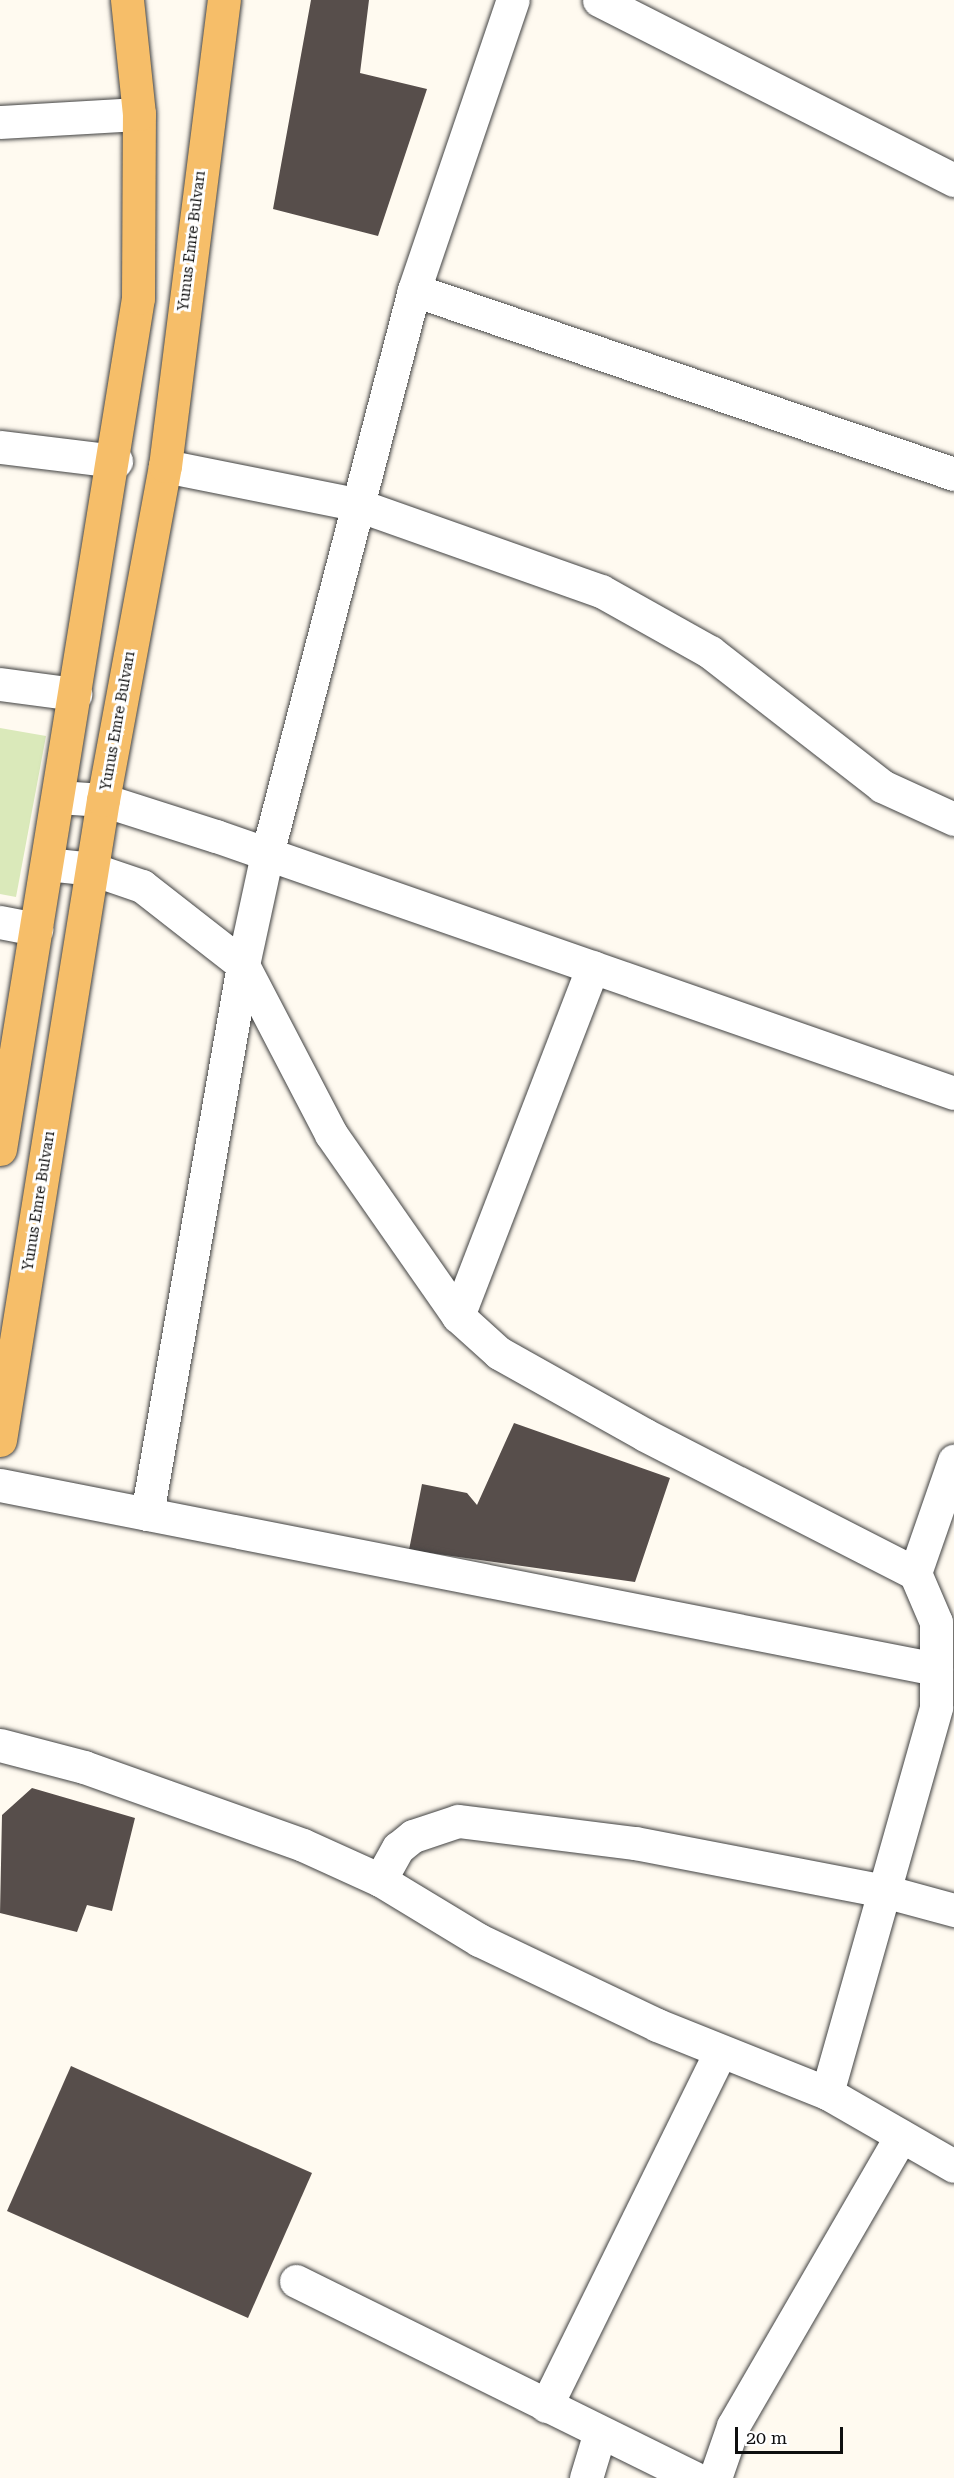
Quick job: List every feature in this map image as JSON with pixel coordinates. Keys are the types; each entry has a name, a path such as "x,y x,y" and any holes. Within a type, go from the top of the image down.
{"main road":[{"path":"0,1149 116,461 138,298 139,114 127,0"},
{"name":"Yunus Emre Bulvarı","path":"0,1440 92,869 165,466 224,0"}],"street":[{"path":"147,1514 243,965 267,854 355,504 414,290 513,0"},
{"path":"599,0 954,180"},
{"path":"0,122 139,114"},
{"path":"414,290 954,474"},
{"path":"0,447 116,461"},
{"path":"165,466 355,504 601,591 710,652 882,786 954,819"},
{"path":"0,684 75,694"},
{"path":"58,797 104,800 267,854 954,1093"},
{"path":"47,864 92,869 142,885 243,965 332,1134 458,1316 520,1365 915,1573 945,1622 936,1669 936,1707 827,2093"},
{"path":"0,922 36,929"},
{"path":"458,1316 593,967"},
{"path":"915,1573 954,1461"},
{"path":"0,1485 936,1669"},
{"path":"0,1745 117,1779 303,1845 380,1880 479,1940 720,2052 827,2093 954,2166"},
{"path":"380,1880 398,1848 413,1836 458,1821 635,1843 884,1891 954,1910"},
{"path":"546,2406 720,2052"},
{"path":"716,2478 733,2426 901,2136"},
{"path":"296,2281 694,2478"},
{"path":"586,2478 600,2432"}],"green space":[{"path":"0,728 46,736 16,897 0,894"}],"building":[{"path":"311,0 369,0 360,73 427,89 378,236 273,209"},
{"path":"514,1423 670,1478 635,1582 409,1550 422,1484 467,1493 477,1505"},
{"path":"32,1788 135,1818 112,1911 87,1905 77,1932 0,1913 2,1815"},
{"path":"71,2066 312,2173 248,2318 7,2211"}]}
